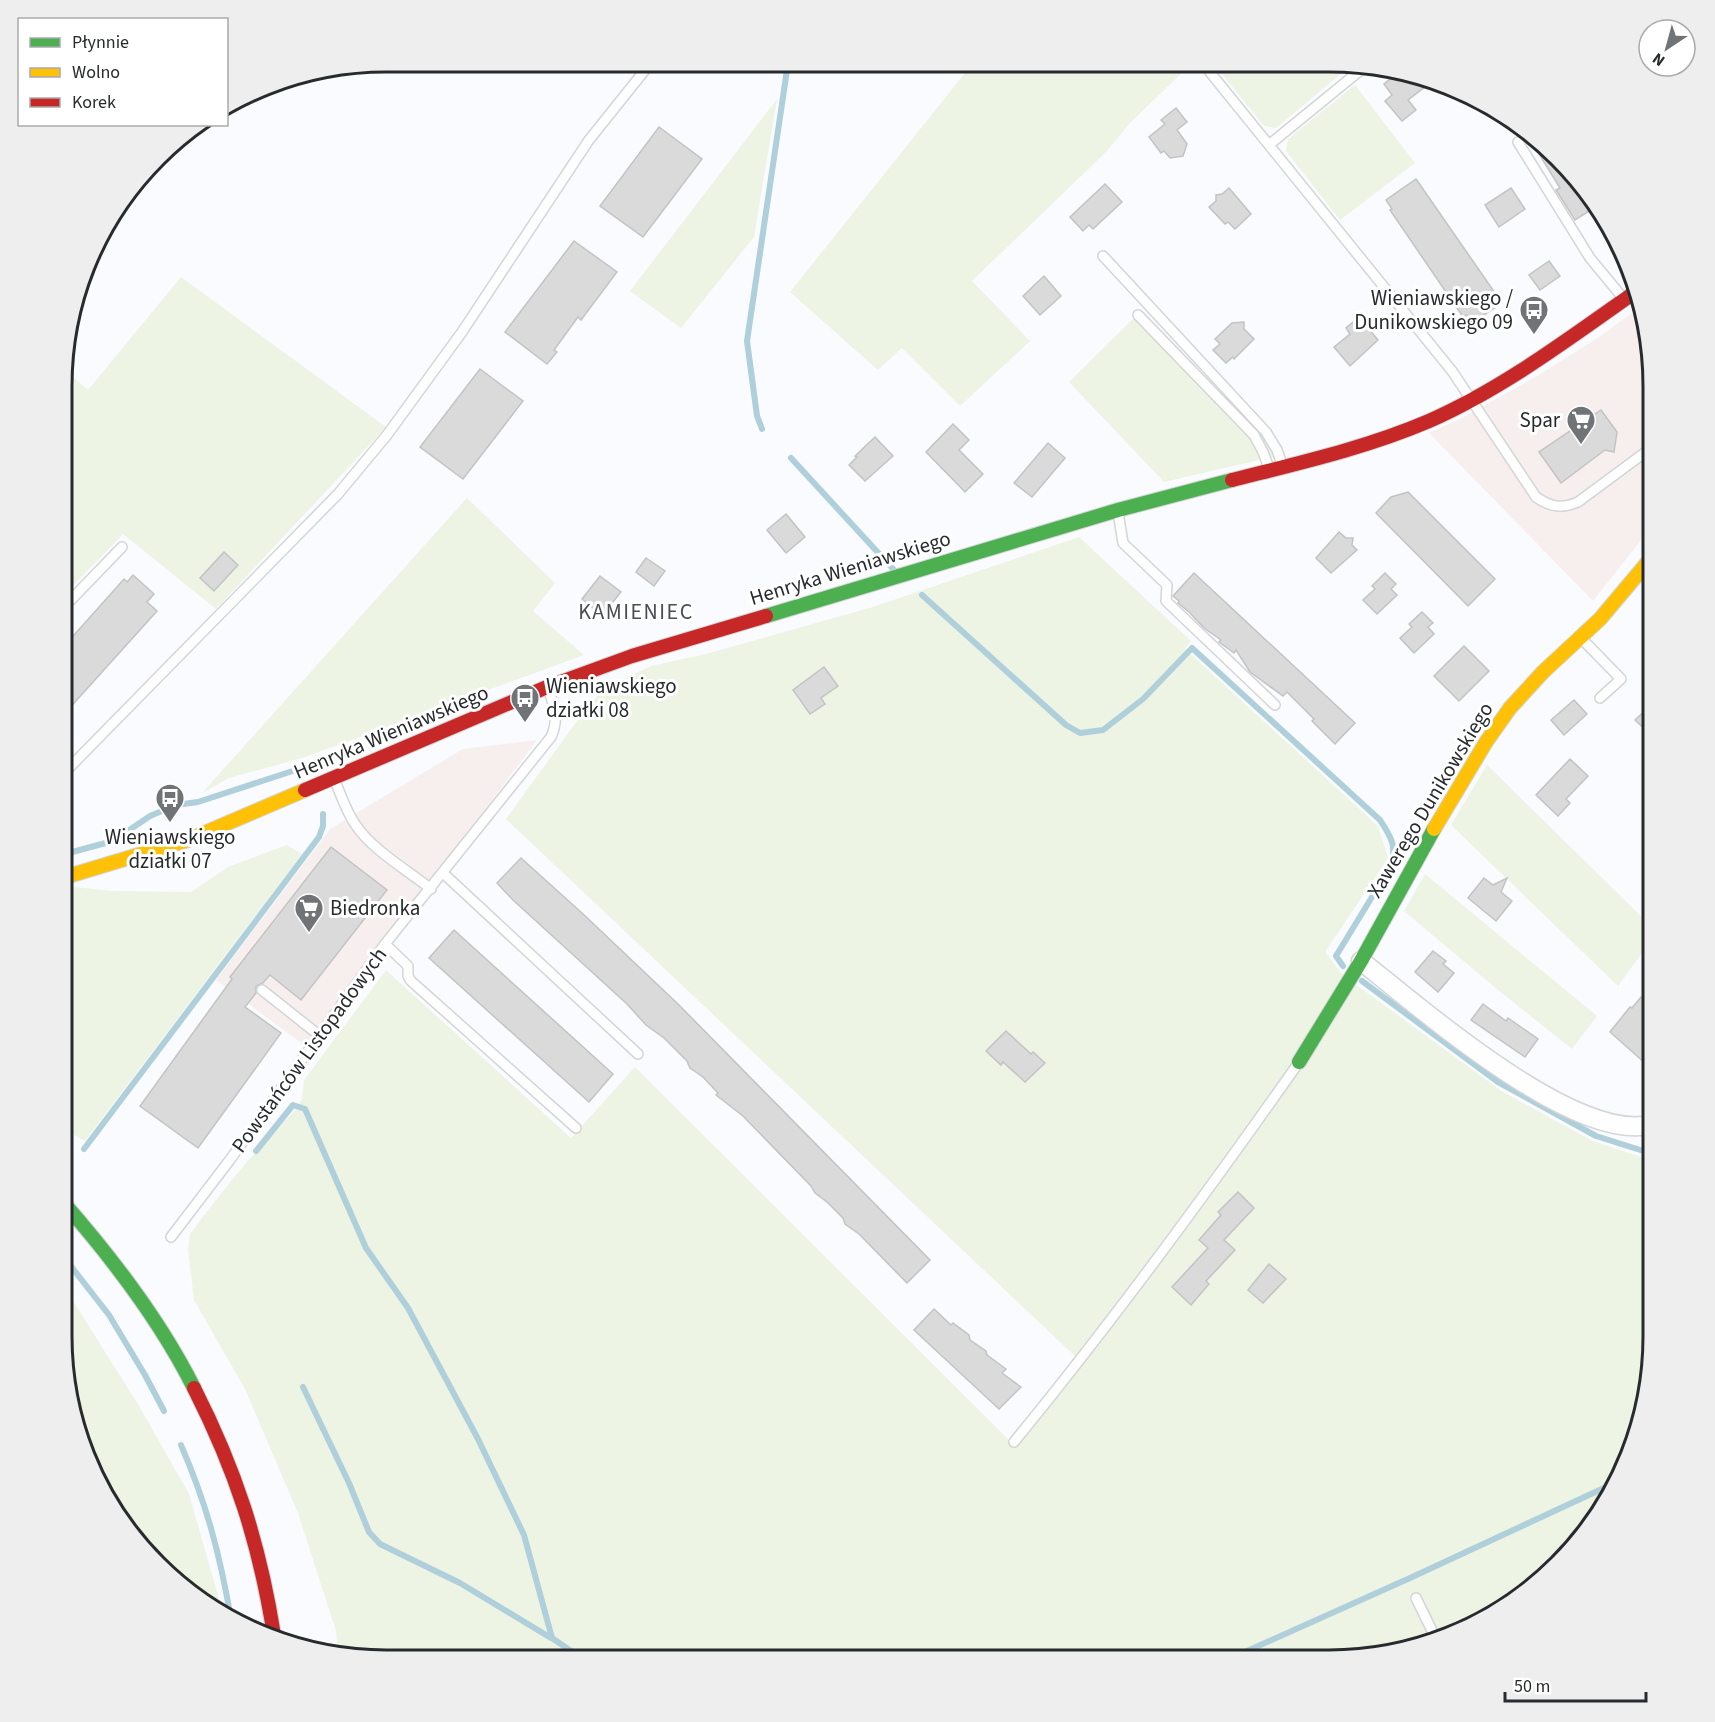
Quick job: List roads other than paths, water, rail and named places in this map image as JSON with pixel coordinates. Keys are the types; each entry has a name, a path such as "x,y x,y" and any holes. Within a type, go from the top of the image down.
{"street":[{"name":"Henryka Wieniawskiego","path":"72,876 188,840 547,687 632,656 1118,510 1353,450 1387,438 1430,420 1470,399 1558,345 1629,296"},
{"name":"Xawerego Dunikowskiego","path":"1299,1062 1361,962 1423,848 1486,741 1510,708 1607,611 1643,568"},
{"path":"1361,962 1494,1065 1527,1085 1607,1124 1643,1126"},
{"path":"72,1212 108,1254 148,1311 205,1411 237,1484 251,1527 265,1581 273,1629"}],"lane":[{"path":"72,765 338,494 387,435 462,332 589,140 643,72"},
{"path":"1210,72 1452,371 1536,497 1545,503 1559,507 1578,502 1643,454"},
{"path":"1270,144 1356,74"},
{"path":"1518,142 1590,258 1624,300"},
{"path":"1103,256 1266,432 1277,450 1276,468"},
{"path":"1138,315 1254,435 1263,452 1276,468"},
{"path":"1118,510 1123,543 1167,585 1166,601 1275,705"},
{"path":"72,599 122,547"},
{"path":"1580,637 1621,679 1600,698"},
{"name":"Powstańców Listopadowych","path":"171,1237 229,1161 385,944 551,737 557,717 547,687"},
{"path":"334,779 348,812 361,832 371,843 430,889"},
{"path":"443,873 638,1054"},
{"path":"385,944 408,966 408,976 411,981 576,1128"},
{"path":"262,990 320,1036"},
{"path":"1014,1442 1077,1365 1232,1157 1299,1062"},
{"path":"1416,1598 1433,1632"}],"waterway":[{"path":"762,429 757,416 747,341 787,72"},
{"path":"791,458 894,570"},
{"path":"922,595 1066,725 1080,733 1103,730 1143,699 1192,648 1380,820 1390,838 1393,849 1392,862 1336,956 1343,966"},
{"path":"72,852 113,841 150,816 176,805 198,802 305,767"},
{"path":"84,1149 319,837 323,826 323,814"},
{"path":"1362,981 1498,1082 1596,1136 1643,1151"},
{"path":"256,1151 293,1105 305,1109 366,1248 408,1308 478,1439 524,1535 552,1638 569,1650"},
{"path":"72,1268 109,1315 164,1411"},
{"path":"303,1387 349,1483 369,1532 380,1544 460,1583 551,1638"},
{"path":"181,1445 212,1530 229,1608"},
{"path":"1249,1650 1604,1488"}],"place":[{"name":"Wieniawskiego / Dunikowskiego 09","path":"1534,336"},
{"name":"Spar","path":"1581,446"},
{"name":"Wieniawskiego działki 08","path":"525,724"},
{"name":"Wieniawskiego działki 07","path":"170,824"},
{"name":"Biedronka","path":"309,934"}],"district":[{"name":"KAMIENIEC","path":"636,612"}]}
